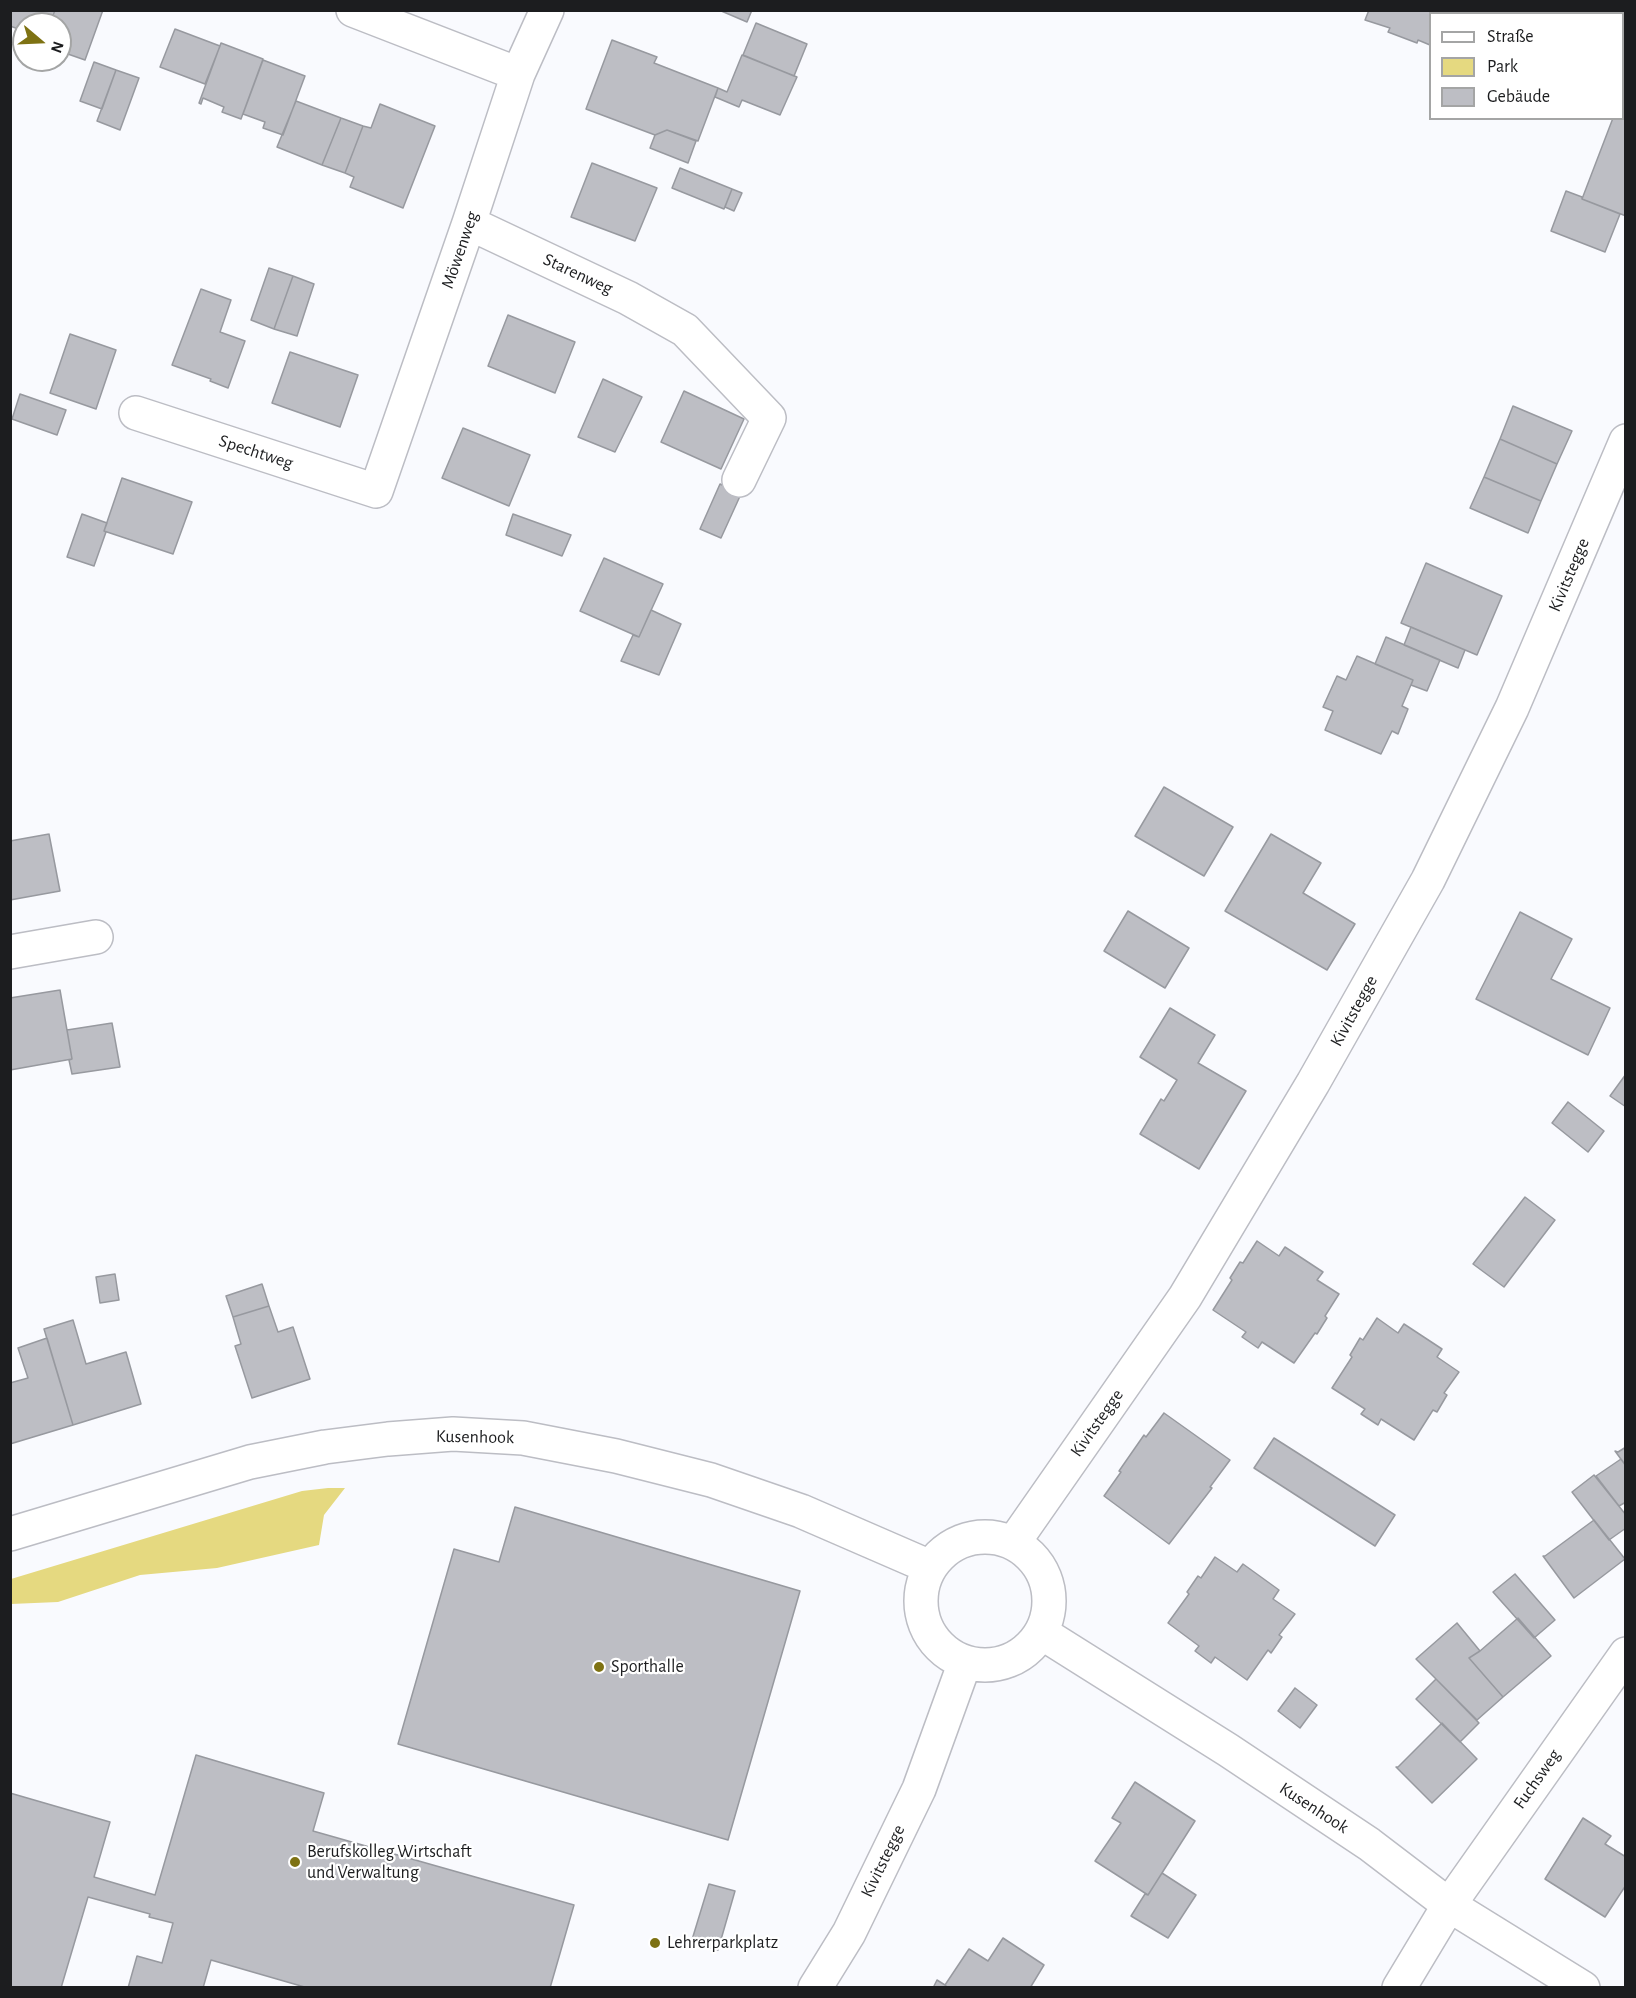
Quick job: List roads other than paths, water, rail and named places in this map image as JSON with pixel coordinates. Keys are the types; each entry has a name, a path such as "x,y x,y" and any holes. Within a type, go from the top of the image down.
{"street":[{"path":"353,10 518,74"},
{"name":"Möwenweg","path":"376,490 518,74 547,10"},
{"name":"Starenweg","path":"469,223 628,298 685,330 769,418 739,480"},
{"name":"Spechtweg","path":"136,412 376,490"},
{"name":"Kivitstegge","path":"1014,1542 1185,1297 1313,1083 1428,880 1512,708 1626,441"},
{"path":"10,952 96,937"},
{"name":"Kusenhook","path":"10,1534 250,1462 335,1446 453,1434 523,1438 616,1456 711,1480 801,1511 930,1567"},
{"path":"987,1536 1014,1542 1030,1555 1046,1577 1050,1603 1042,1633 1032,1646 1008,1661 983,1665 965,1662 948,1653 932,1637 923,1617 921,1598 924,1581 930,1567 943,1553 966,1539 987,1536"},
{"name":"Kusenhook","path":"1042,1633 1228,1750 1369,1844 1449,1905 1583,1988"},
{"name":"Fuchsweg","path":"1399,1988 1449,1905 1626,1654"},
{"name":"Kivitstegge","path":"815,1988 849,1933 919,1789 965,1662"}],"place":[{"name":"Sporthalle","path":"599,1667"},
{"name":"Berufskolleg Wirtschaft und Verwaltung","path":"295,1862"},
{"name":"Lehrerparkplatz","path":"655,1943"}]}
